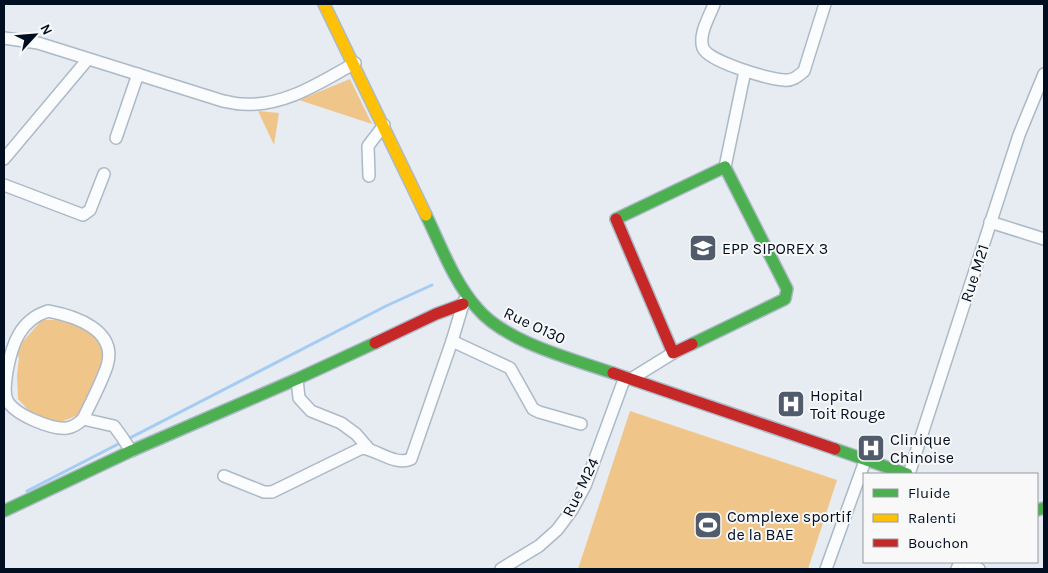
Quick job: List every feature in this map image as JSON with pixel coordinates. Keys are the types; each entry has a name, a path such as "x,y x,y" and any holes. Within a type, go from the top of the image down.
{"street":[{"name":"Rue O130","path":"324,4 355,63 465,300 502,329 546,350 865,461 905,473"},
{"path":"714,4 703,33 704,48 710,57 745,71 786,81 796,78 804,71 825,4"},
{"path":"4,38 38,43 223,101 242,104 282,99 310,88 355,63"},
{"path":"4,159 88,59"},
{"path":"628,378 673,353 785,300 788,289 725,167 745,71"},
{"path":"116,138 138,74"},
{"name":"Rue M21","path":"908,473 1019,135 1044,74"},
{"path":"369,176 368,146 384,125"},
{"path":"673,353 615,220 617,217 725,167"},
{"path":"4,185 83,215 90,210 104,174"},
{"path":"990,222 1044,239"},
{"path":"224,476 264,492 272,492 362,448 399,461 411,459 465,300"},
{"path":"4,511 127,444 297,379 465,300"},
{"path":"48,312 64,314 93,326 106,341 109,353 107,365 83,419 77,425 60,429 26,417 16,411 7,401 4,389 8,347 37,315 48,312"},
{"path":"452,342 510,368 533,409 581,424"},
{"name":"Rue M24","path":"501,569 539,546 557,530 572,510 585,486 628,378"},
{"path":"297,379 299,398 311,411 341,423 356,434 369,449"},
{"path":"83,419 114,426 127,444"},
{"path":"826,569 865,461"},
{"path":"967,563 979,569"}],"shaded area":[{"path":"350,79 372,124 299,100"},
{"path":"258,111 279,113 274,145"},
{"path":"42,320 70,320 94,335 104,348 103,370 81,414 58,423 36,418 18,399 17,375 19,358 16,349"},
{"name":"Complexe sportif de la BAE","path":"630,411 837,480 808,569 578,569"}],"waterway":[{"path":"27,491 386,306 432,285"}],"traffic: fast":[{"path":"692,344 785,299 787,289 725,167"},
{"path":"616,219 725,167"},
{"path":"426,215 461,287 489,320 504,331 540,348 613,373"},
{"path":"4,511 131,451 375,343"},
{"path":"835,449 904,473"},
{"path":"1038,510 1044,508"}],"traffic: slow":[{"path":"324,4 426,215"}],"traffic: jam":[{"path":"616,219 673,353 692,344"},
{"path":"375,343 436,314 463,304"},
{"path":"613,373 835,449"}],"place":[{"name":"EPP SIPOREX 3","path":"703,248"},
{"name":"Hopital Toit Rouge","path":"791,404"},
{"name":"Clinique Chinoise","path":"871,448"},
{"name":"Complexe sportif de la BAE","path":"708,525"}]}
